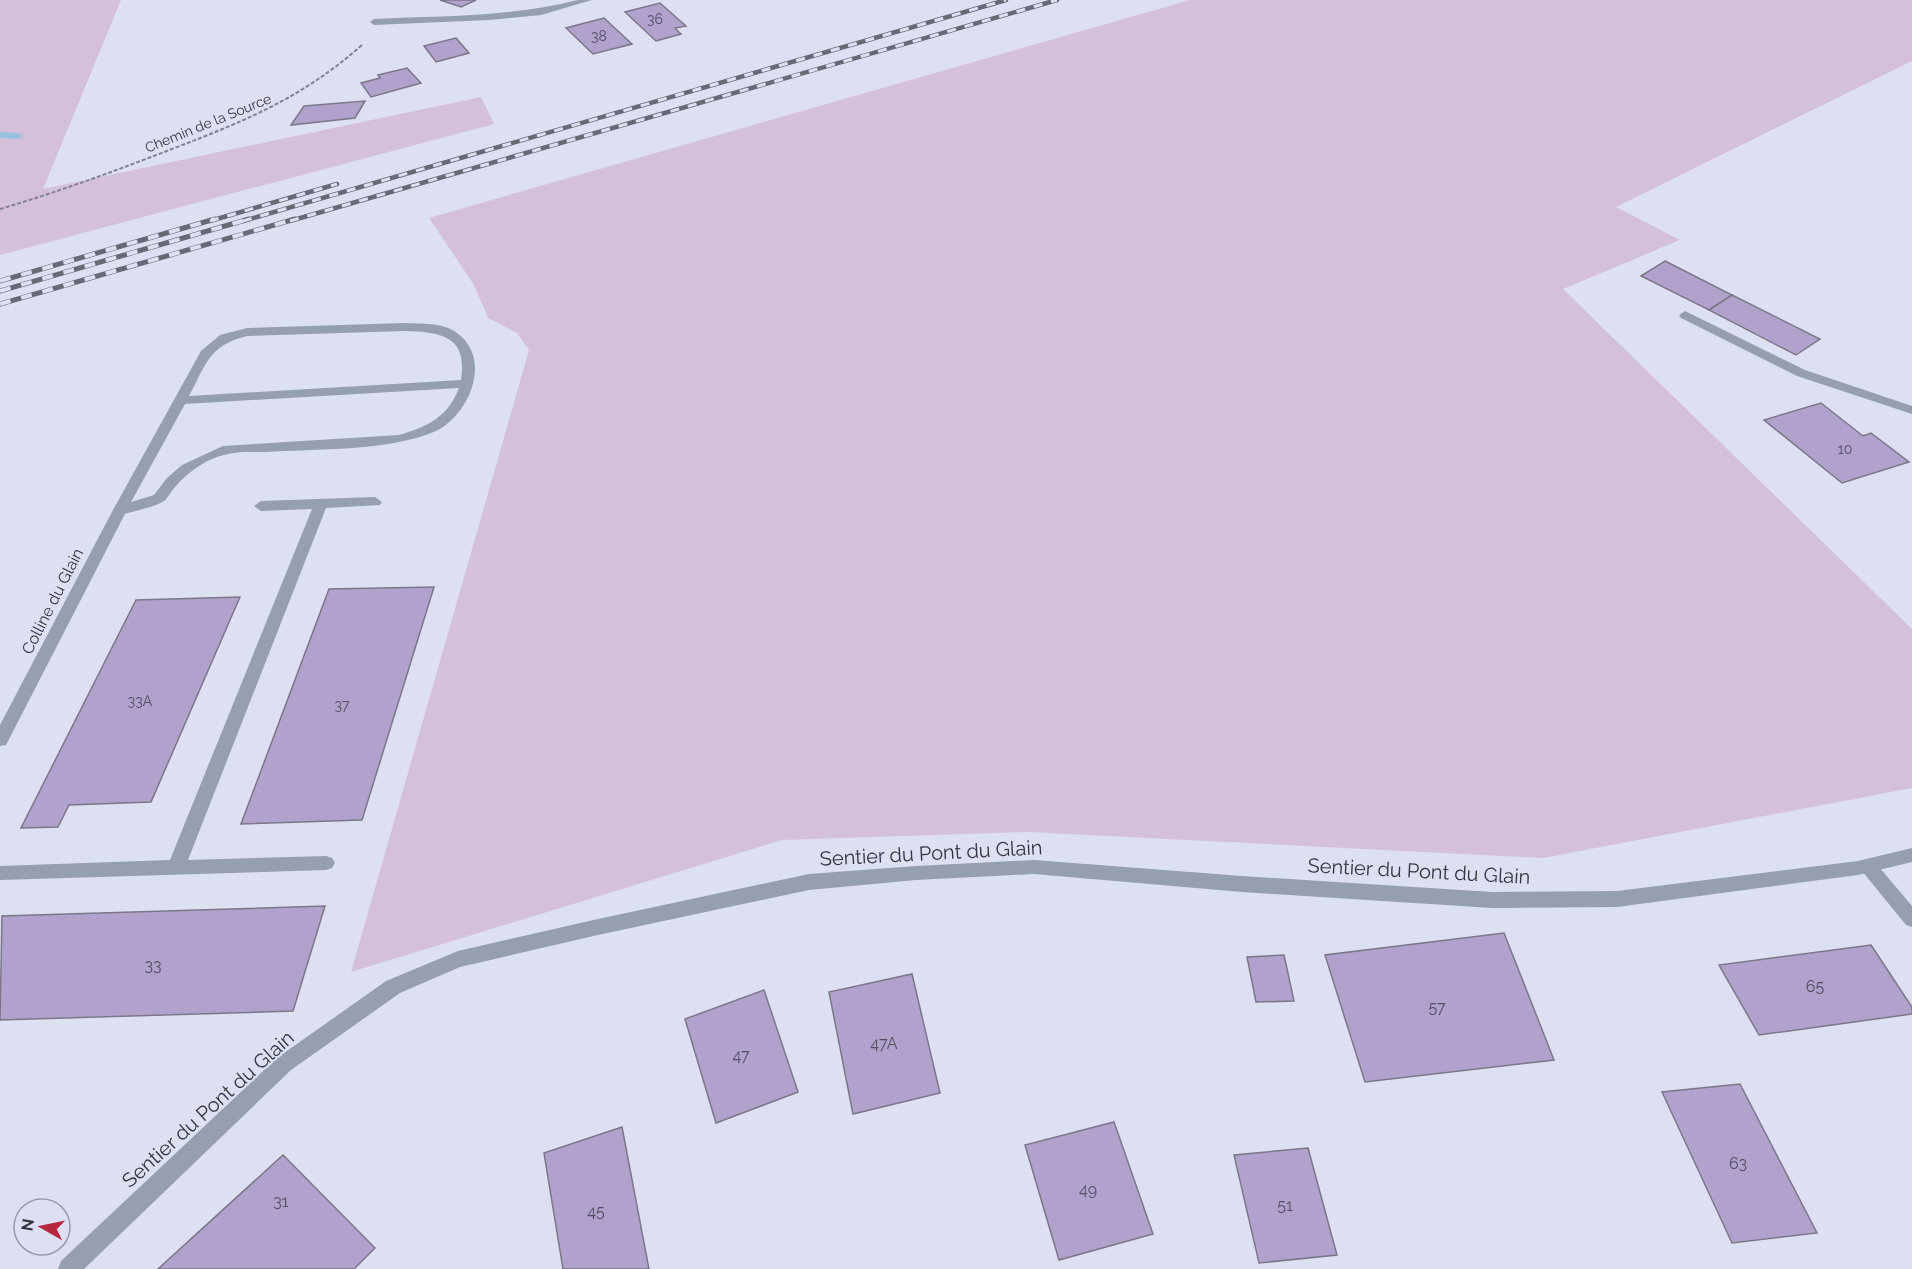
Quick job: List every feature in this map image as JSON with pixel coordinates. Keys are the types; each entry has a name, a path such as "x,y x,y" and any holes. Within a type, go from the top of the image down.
{"street":[{"path":"374,22 489,17 541,12 588,0"},
{"path":"1685,315 1801,373 1912,410"},
{"name":"Colline du Glain","path":"0,740 120,510 207,351 224,338 247,332 435,328 455,336 465,351 470,368 466,384"},
{"path":"120,510 159,498 168,483 183,470 203,457 223,450 399,439 425,432 447,418 462,399 466,384 180,400"},
{"path":"261,506 375,502"},
{"path":"176,868 321,504"},
{"name":"Sentier du Pont du Glain","path":"69,1269 284,1064 393,987 458,959 586,929 809,882 928,872 1034,867 1242,884 1492,900 1617,899 1868,866 1912,855"},
{"path":"0,873 326,863"},
{"path":"1868,866 1912,919"}],"path":[{"name":"Chemin de la Source","path":"0,209 121,170 270,110 303,93 329,75 369,39 374,22"}],"shaded area":[{"path":"0,0 121,0 43,189 481,97 494,124 0,255"},
{"path":"1190,0 1912,0 1912,61 1616,207 1680,240 1563,289 1912,629 1912,788 1543,858 1028,832 782,840 351,972 529,350 517,333 488,318 474,285 429,218"}],"building":[{"path":"440,0 476,0 461,7"},
{"path":"660,3 686,26 675,28 681,34 656,41 625,12"},
{"path":"604,18 632,44 593,54 566,28"},
{"path":"456,38 469,53 436,62 424,46"},
{"path":"407,68 421,83 371,97 361,83 380,78 378,75"},
{"path":"365,101 355,118 291,125 304,106"},
{"path":"1665,261 1732,295 1709,310 1641,276"},
{"path":"1732,295 1820,339 1796,355 1709,310"},
{"path":"1821,403 1863,436 1871,433 1909,462 1842,483 1764,420"},
{"path":"434,587 362,820 241,824 329,589"},
{"path":"240,597 151,802 69,805 58,827 21,828 136,600"},
{"path":"325,906 293,1011 0,1020 2,916"},
{"path":"1504,933 1554,1060 1365,1082 1325,955"},
{"path":"1871,945 1912,1007 1912,1014 1759,1035 1719,965"},
{"path":"1284,955 1294,1001 1256,1002 1247,957"},
{"path":"912,974 940,1093 853,1114 829,992"},
{"path":"764,990 798,1092 716,1123 685,1019"},
{"path":"1740,1084 1817,1233 1732,1243 1662,1092"},
{"path":"1114,1122 1153,1234 1059,1260 1025,1145"},
{"path":"622,1127 649,1269 563,1269 544,1153"},
{"path":"1308,1148 1337,1255 1259,1263 1234,1155"},
{"path":"283,1155 375,1248 354,1269 158,1269"}],"waterway":[{"path":"0,135 18,136"}],"railway":[{"path":"243,221 1006,0"},
{"path":"290,221 1057,0"},
{"path":"210,221 337,184"},
{"path":"0,281 215,219"},
{"path":"0,291 249,219"},
{"path":"0,304 295,219"}]}
